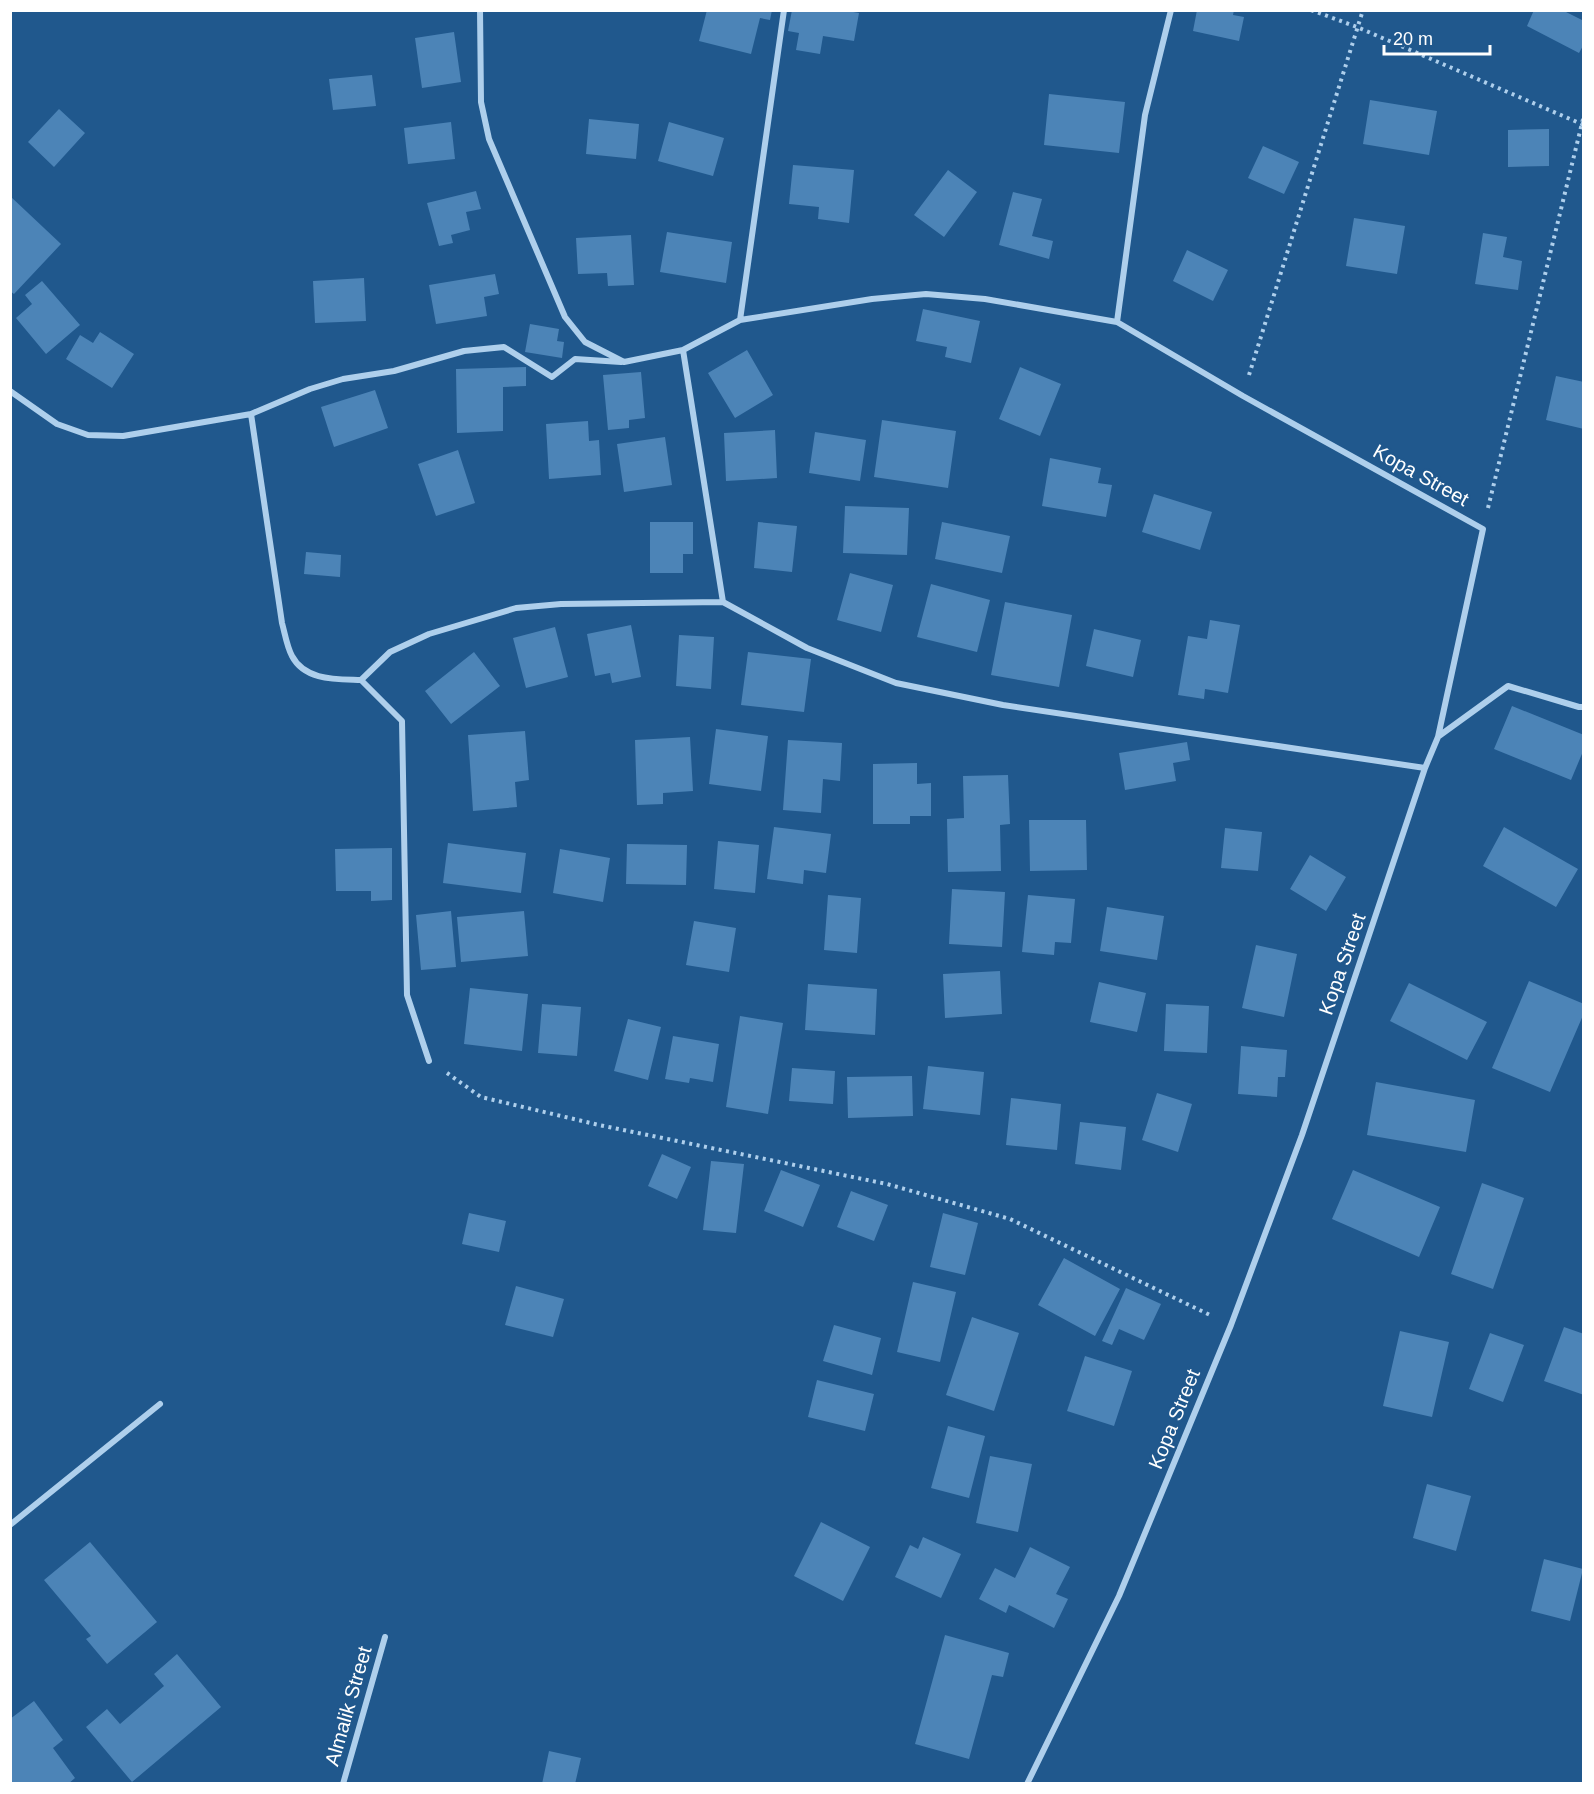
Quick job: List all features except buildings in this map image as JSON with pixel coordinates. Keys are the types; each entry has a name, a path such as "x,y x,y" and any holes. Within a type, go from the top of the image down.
{"street":[{"path":"480,10 481,102 489,139 565,317 585,342 624,362"},
{"path":"740,320 784,10"},
{"path":"10,392 57,424 88,435 123,436 251,414 310,389 343,379 394,371 464,351 504,347 552,377 575,359 624,362 683,350 740,320 872,299 926,294 985,299 1117,322 1145,116 1171,10"},
{"name":"Kopa Street","path":"1027,1784 1119,1596 1231,1325 1302,1135 1425,768 1438,737 1483,529 1243,396 1117,322"},
{"path":"683,350 723,602"},
{"path":"251,414 282,623 292,657 307,673 331,679 361,680 402,721 407,995 429,1060"},
{"path":"361,680 390,652 429,634 516,608 561,604 723,602 807,648 896,683 1003,705 1425,768"},
{"path":"1438,737 1508,686 1584,707"},
{"path":"10,1525 160,1404"},
{"name":"Almalik Street","path":"343,1784 385,1637"}],"path":[{"path":"1311,10 1356,27 1582,125"},
{"path":"1243,396 1363,10"},
{"path":"1483,529 1584,115"},
{"path":"429,1060 481,1097 599,1125 887,1184 1010,1219 1231,1325"}]}
